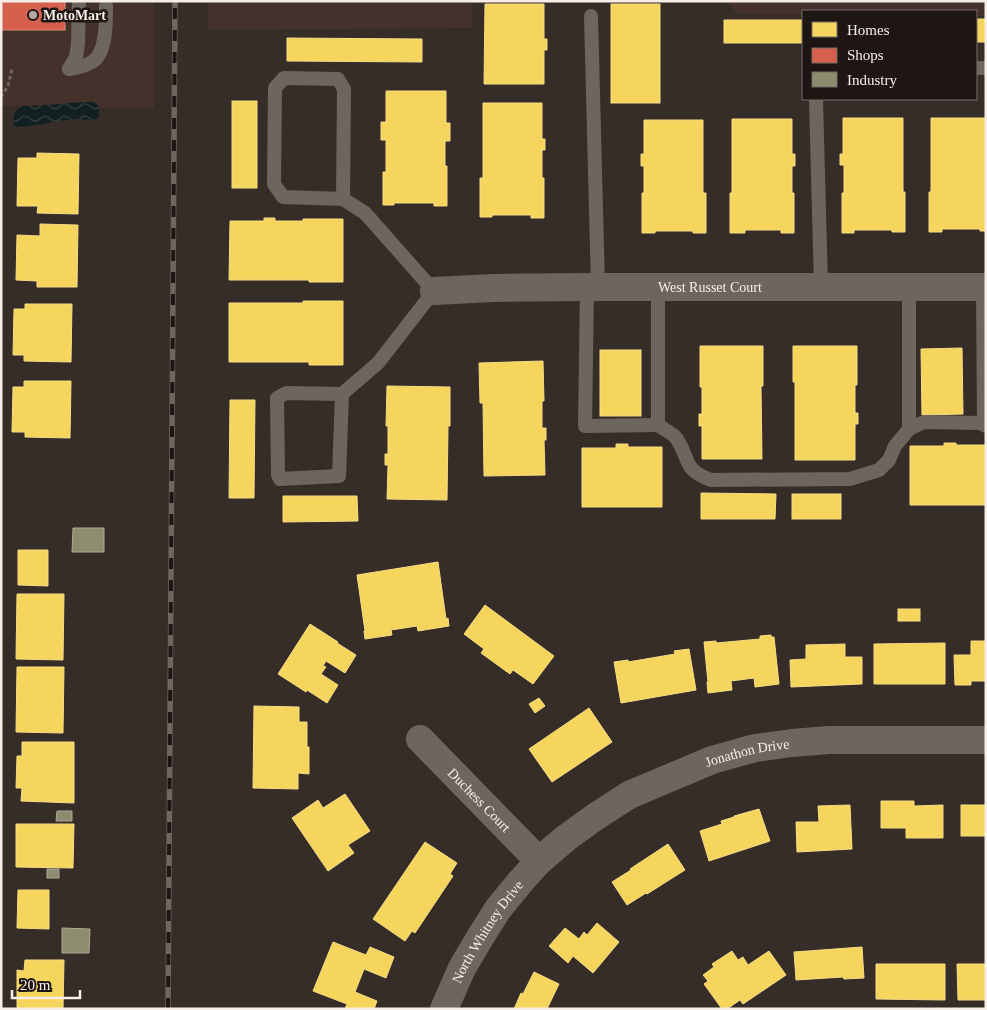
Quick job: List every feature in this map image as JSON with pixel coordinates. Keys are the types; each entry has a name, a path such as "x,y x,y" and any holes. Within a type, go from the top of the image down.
{"street":[{"name":"West Russet Court","path":"434,291 592,287 984,287"},
{"name":"Duchess Court","path":"420,739 539,861"},
{"name":"Jonathon Drive","path":"539,861 587,822 629,795 712,760 756,748 829,740 986,740"},
{"name":"North Whitney Drive","path":"444,1009 462,968 498,909 539,861"}],"lane":[{"path":"79,1 78,44 76,56 69,69 84,66 94,61 101,52 104,42 106,5"},
{"path":"591,16 592,287 585,426 658,425 676,438 688,466 698,475 711,480 850,479 879,470 889,460 895,446 909,429 924,422 981,423 985,425 984,287"},
{"path":"342,394 339,476 280,479 278,474 277,398 286,393 342,394 378,362 434,291 365,213 343,199 283,197 274,184 275,88 284,78 338,79 344,89 343,199"},
{"path":"816,100 821,287"},
{"path":"658,287 658,425"},
{"path":"909,288 909,429"}],"path":[{"path":"1,97 8,86 12,69"}],"shaded area":[{"path":"1,1 154,1 154,108 1,106"},
{"path":"208,1 473,1 472,28 208,30"},
{"path":"728,1 986,1 986,16 977,16 977,10 802,10 802,15 737,14"}],"water":[{"path":"94,102 99,106 99,117 97,119 77,119 29,126 14,126 14,115 21,106"}],"building: Homes":[{"path":"485,4 544,4 544,39 547,39 547,50 544,50 544,84 484,84"},
{"path":"611,4 660,4 660,103 611,103"},
{"path":"977,19 986,19 986,42 977,42"},
{"path":"724,20 802,20 802,43 724,43"},
{"path":"287,38 422,39 422,62 287,61"},
{"path":"386,91 446,91 446,123 450,123 450,141 445,141 447,206 434,206 434,203 394,203 394,205 383,205 383,172 386,172 386,140 381,140 381,122 386,122"},
{"path":"232,101 257,101 257,188 232,188"},
{"path":"483,103 542,103 542,139 545,139 545,150 542,150 544,218 531,218 531,215 492,215 492,217 480,217 480,178 483,178"},
{"path":"843,118 903,118 905,232 854,230 854,233 842,233 844,165 840,165 840,154 843,154"},
{"path":"931,118 986,118 986,231 980,231 980,229 942,229 942,232 929,232"},
{"path":"732,119 792,119 792,154 795,154 795,166 792,166 794,233 781,233 781,230 745,230 745,233 730,233"},
{"path":"644,120 703,120 703,193 706,193 706,233 655,231 655,233 642,233 644,166 641,166 641,154 644,154"},
{"path":"37,153 79,154 78,214 37,213 38,206 17,206 18,158 37,158"},
{"path":"264,218 275,218 275,221 343,219 343,282 229,280 230,221 264,221"},
{"path":"40,224 78,225 77,287 37,287 37,281 16,280 17,235 40,236"},
{"path":"303,301 343,301 343,365 309,365 309,362 229,362 229,303 303,303"},
{"path":"25,304 72,304 71,362 24,361 24,355 13,355 14,309 25,309"},
{"path":"700,346 763,346 763,386 761,386 762,459 702,459 702,426 699,426 699,414 702,414"},
{"path":"793,346 857,346 855,413 858,413 858,424 855,424 855,460 795,460"},
{"path":"962,348 963,414 922,415 921,349"},
{"path":"600,350 641,350 641,416 600,416"},
{"path":"543,361 544,401 542,401 542,428 546,428 546,440 544,440 545,475 484,476 483,403 480,403 479,363"},
{"path":"24,381 71,381 70,438 25,437 25,432 12,432 13,387 24,387"},
{"path":"387,386 450,387 447,500 387,499 388,465 385,465 385,454 388,454 388,426 386,426"},
{"path":"230,400 255,400 254,498 229,498"},
{"path":"944,443 986,445 986,505 910,505 910,446 944,446"},
{"path":"616,444 628,444 628,447 662,447 662,507 582,507 582,448 616,448"},
{"path":"701,493 776,494 775,519 701,519"},
{"path":"792,494 841,494 841,519 792,519"},
{"path":"283,496 357,496 358,521 283,522"},
{"path":"18,550 48,550 48,586 18,585"},
{"path":"438,562 446,619 448,618 449,626 418,631 417,626 391,630 392,635 365,639 357,575"},
{"path":"17,594 64,594 63,660 16,659"},
{"path":"485,605 554,656 533,684 513,670 510,674 481,653 484,649 464,634"},
{"path":"898,609 920,609 920,621 898,621"},
{"path":"310,624 356,655 345,673 326,661 323,666 326,667 321,674 338,685 327,703 278,674"},
{"path":"771,635 771,637 774,637 779,684 755,687 754,678 731,681 732,690 708,693 704,642 716,641 716,643 760,639 760,636"},
{"path":"971,641 986,641 986,681 971,681 971,685 955,685 954,655 971,655"},
{"path":"945,643 945,684 874,684 874,644"},
{"path":"845,644 845,657 862,657 862,684 791,687 790,660 806,659 806,645"},
{"path":"689,649 696,690 621,703 614,662 628,660 628,662 675,654 674,651"},
{"path":"17,667 64,667 63,733 16,732"},
{"path":"539,698 545,706 535,713 529,704"},
{"path":"254,706 299,707 299,722 307,722 309,774 298,773 298,789 253,788"},
{"path":"589,708 612,742 552,782 529,749"},
{"path":"22,742 74,742 74,803 21,801 22,788 16,788 17,756 22,756"},
{"path":"345,794 370,831 348,845 354,853 328,871 292,818 318,800 323,808"},
{"path":"881,801 914,801 914,806 943,805 943,838 906,838 906,828 881,828"},
{"path":"850,805 852,849 797,852 796,822 819,822 818,806"},
{"path":"961,805 986,805 986,836 961,836"},
{"path":"759,809 770,841 709,861 700,831 722,824 721,821 734,816"},
{"path":"16,824 74,824 73,868 16,867"},
{"path":"425,842 457,863 450,874 453,876 415,933 412,931 405,941 373,919"},
{"path":"668,844 685,870 627,905 612,882"},
{"path":"18,890 49,890 49,929 17,928"},
{"path":"597,923 619,942 593,973 573,956 568,963 549,946 565,928 579,939 584,932 587,935"},
{"path":"333,942 366,955 370,947 394,957 386,978 364,969 355,992 377,1001 374,1009 345,1009 347,1004 313,991"},
{"path":"862,947 864,978 844,979 843,977 796,980 794,952"},
{"path":"732,951 738,960 743,957 748,965 769,951 786,975 743,1004 740,1000 727,1009 722,1009 704,984 708,981 703,975 714,967 712,964"},
{"path":"25,960 64,960 63,1009 17,1009 17,970 24,971"},
{"path":"876,964 945,964 945,1000 876,999"},
{"path":"957,964 986,964 986,1000 958,1000"},
{"path":"534,972 559,984 547,1009 514,1009 521,993 523,994"}],"building: Shops":[{"name":"MotoMart","path":"1,1 65,1 65,30 1,30"}],"building: Industry":[{"path":"73,528 104,528 104,552 72,552"},
{"path":"57,811 72,811 72,821 56,821"},
{"path":"47,869 59,869 59,878 47,878"},
{"path":"62,928 90,929 89,953 62,953"}],"railway":[{"path":"168,1009 175,1"}],"place":[{"name":"MotoMart","path":"33,15"}]}
